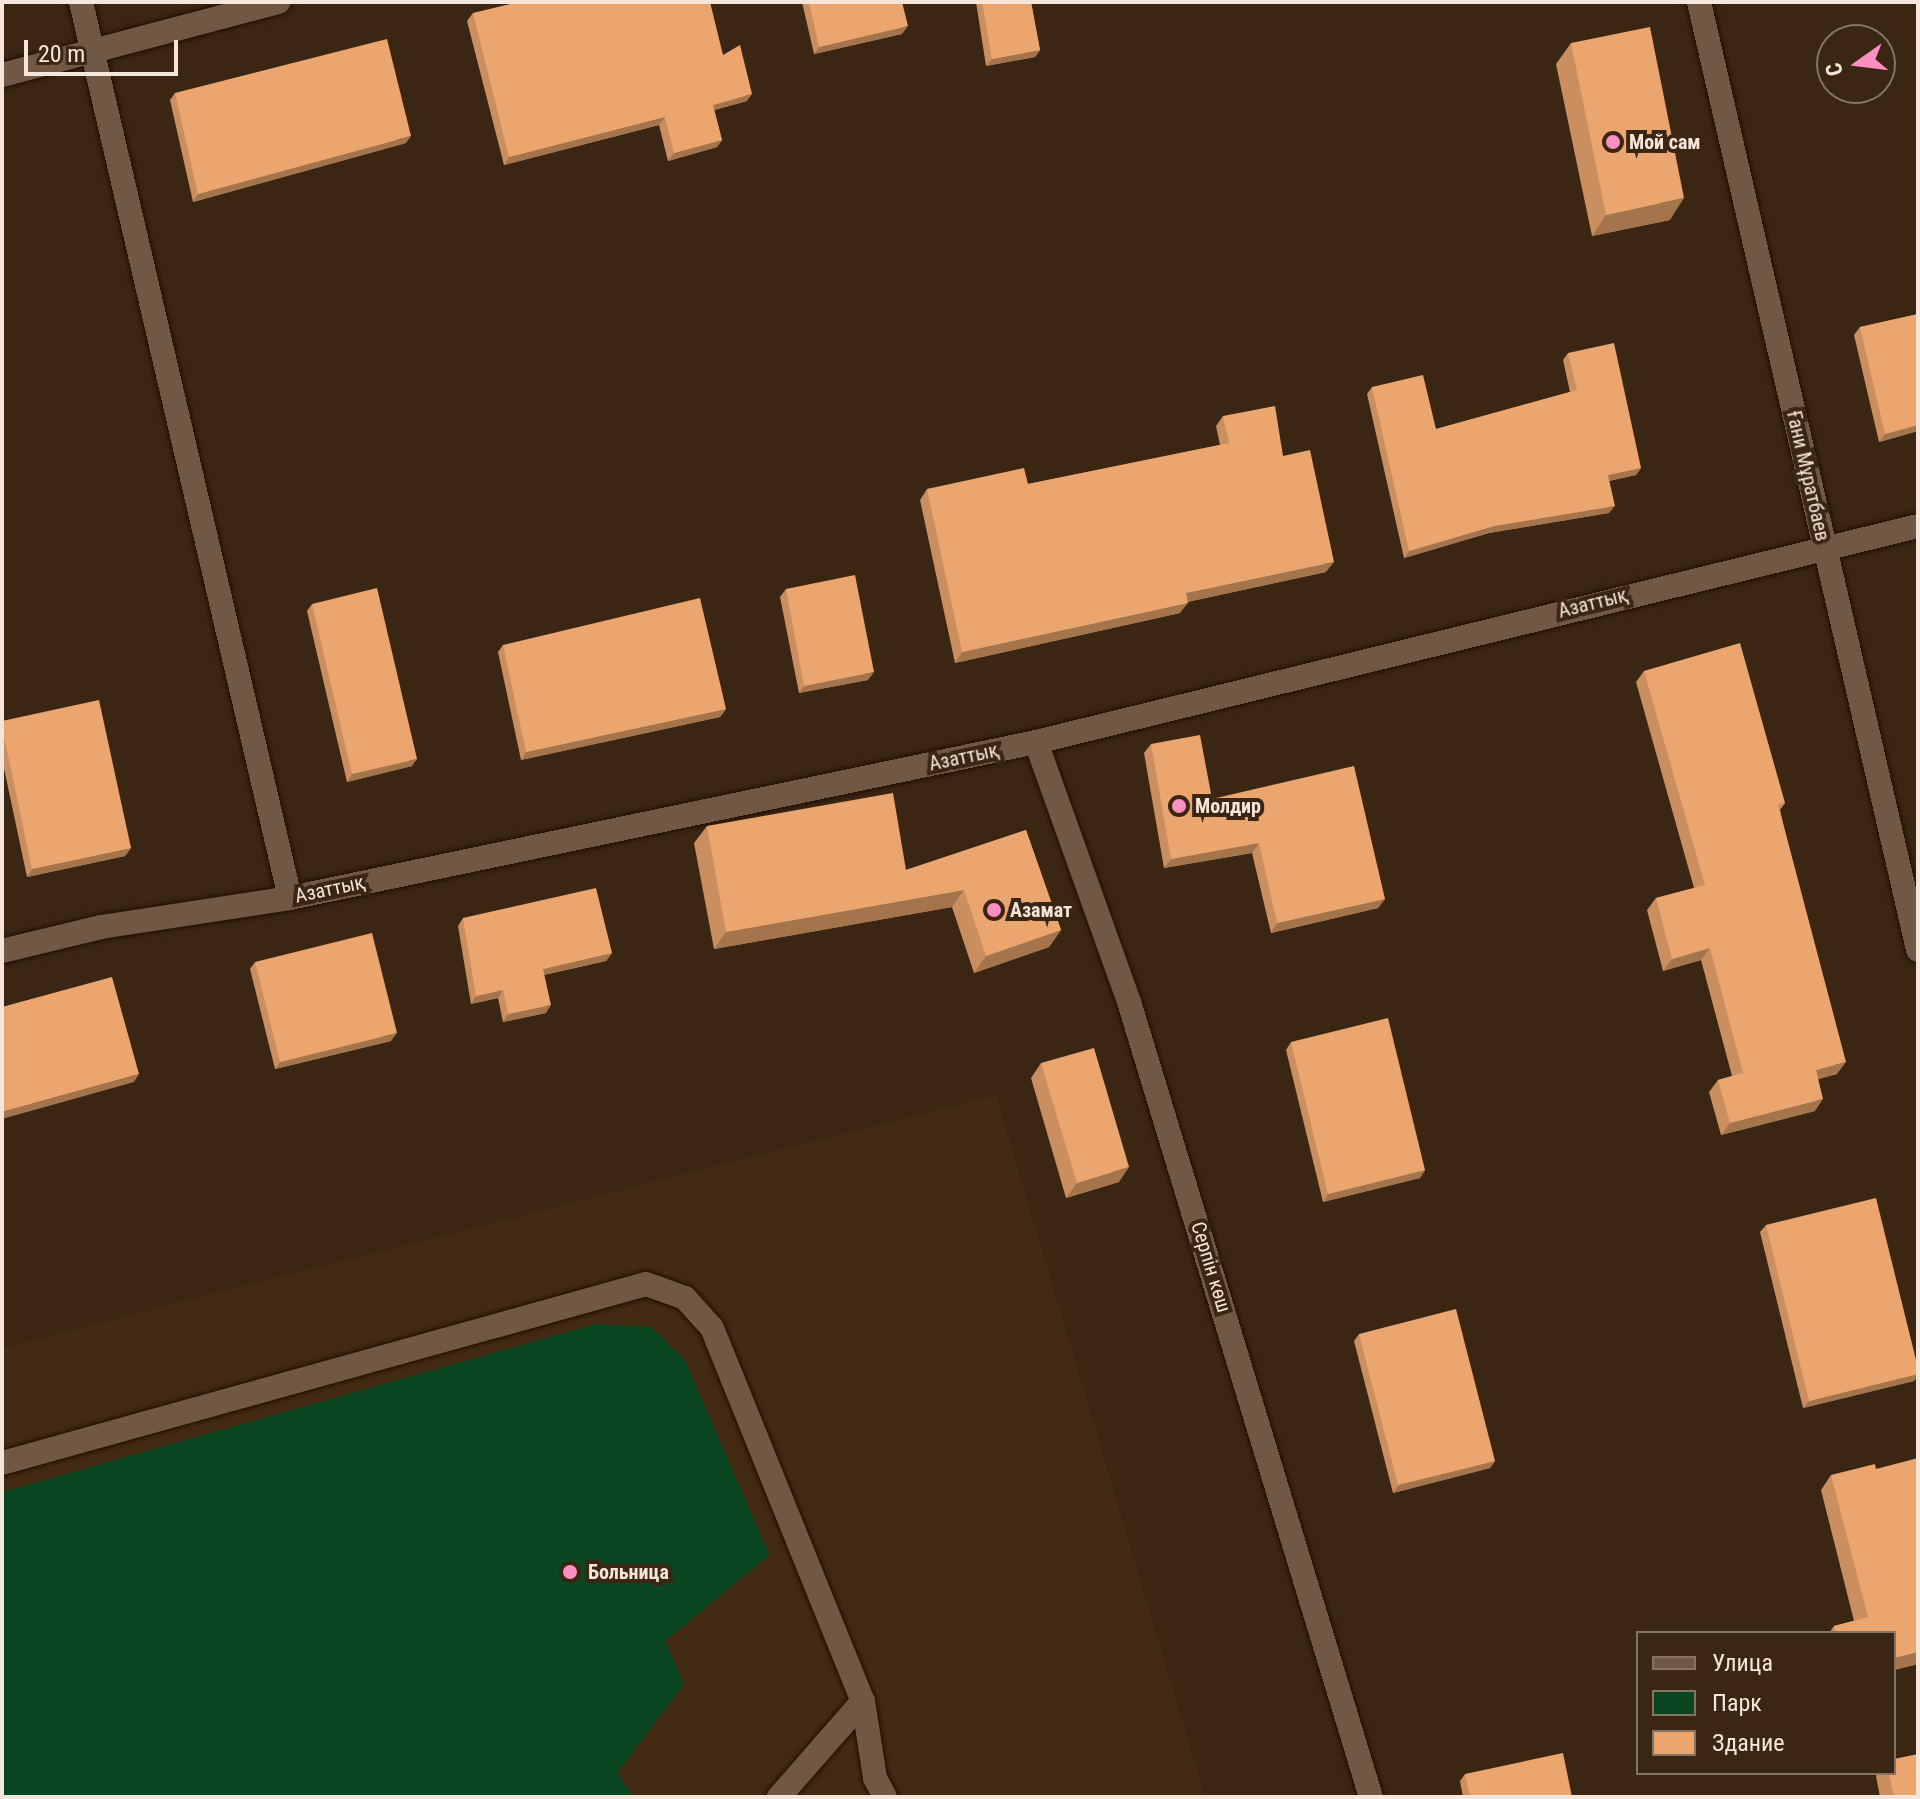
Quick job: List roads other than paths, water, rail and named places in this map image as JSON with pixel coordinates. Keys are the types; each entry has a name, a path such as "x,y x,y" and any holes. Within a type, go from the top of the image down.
{"street":[{"path":"81,2 290,898"},
{"path":"2,75 279,2"},
{"name":"Ғани Мұратбаев","path":"1699,2 1918,950"},
{"name":"Азаттық","path":"2,951 101,927 290,898 1036,742 1824,546 1918,526"},
{"name":"Серпін көш","path":"1036,742 1130,1005 1371,1797"},
{"path":"2,1463 646,1284 685,1298 712,1328 863,1701 875,1778 885,1797"},
{"path":"779,1797 863,1701"}],"place":[{"name":"Мой сам","path":"1613,142"},
{"name":"Молдир","path":"1179,806"},
{"name":"Азамат","path":"994,910"},
{"name":"Больница","path":"570,1572"}]}
